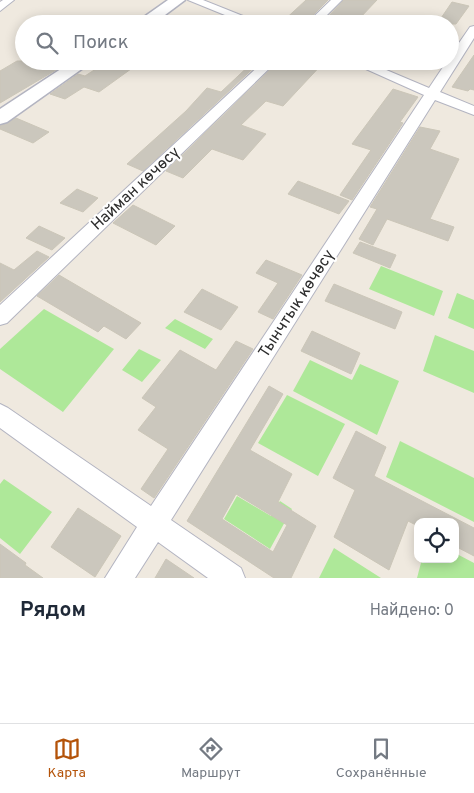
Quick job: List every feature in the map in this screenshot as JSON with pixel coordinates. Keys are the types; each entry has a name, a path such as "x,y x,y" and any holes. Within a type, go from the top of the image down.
{"main road":[{"path":"156,15 178,0"},
{"path":"0,118 72,70"}],"street":[{"path":"0,8 9,0"},
{"path":"194,0 234,15"},
{"path":"322,15 338,0"},
{"name":"Тынчтык көчөсү","path":"459,53 474,29"},
{"name":"Найман көчөсү","path":"0,317 261,70"},
{"path":"376,70 474,111"},
{"name":"Тынчтык көчөсү","path":"119,578 449,70"},
{"path":"0,415 231,578"}],"green space":[{"path":"381,266 443,291 434,316 369,289"},
{"path":"457,293 474,300 474,329 448,318"},
{"path":"44,309 114,349 63,412 0,369 0,349"},
{"path":"175,319 213,339 205,349 165,328"},
{"path":"435,335 474,351 474,393 423,371"},
{"path":"139,349 161,360 142,382 122,370"},
{"path":"310,360 352,380 360,364 399,381 377,435 293,391"},
{"path":"287,395 345,424 318,476 258,443"},
{"path":"400,441 474,478 474,522 386,477"},
{"path":"4,479 52,512 20,554 0,538 0,484"},
{"path":"237,496 271,516 280,501 292,509 270,549 224,519"},
{"path":"334,548 381,578 319,578"},
{"path":"459,555 474,563 474,578 417,578 421,563 459,563"}],"building":[{"path":"306,0 328,0 313,15 290,15"},
{"path":"344,0 377,0 363,15 330,15"},
{"path":"452,2 469,6 459,20 459,15 443,15"},
{"path":"474,55 474,90 470,89 468,91 452,87"},
{"path":"15,62 15,70 56,70 0,103 0,71"},
{"path":"94,70 130,70 99,92 84,87 65,99 50,94 78,74 85,76"},
{"path":"244,70 251,70 143,171 127,164 186,111 207,88 221,92"},
{"path":"270,70 317,70 283,106 266,101 241,125 266,134 243,160 212,149 183,178 166,171"},
{"path":"393,89 418,97 400,122 403,123 352,200 340,195 371,150 352,144"},
{"path":"16,118 49,132 33,143 0,129 0,126"},
{"path":"420,127 440,131 430,149 459,159 430,219 454,227 448,241 387,219 373,245 359,239 377,209 370,207"},
{"path":"298,181 349,201 339,214 288,194"},
{"path":"77,189 98,198 83,212 60,203"},
{"path":"133,205 175,226 156,245 113,223"},
{"path":"39,226 65,238 52,250 26,238"},
{"path":"360,242 396,255 390,268 353,253"},
{"path":"37,251 49,257 0,302 0,263 14,270"},
{"path":"266,260 302,275 273,319 258,312 278,283 256,273"},
{"path":"59,275 141,323 126,339 104,326 98,332 37,296"},
{"path":"334,284 402,312 395,329 325,301"},
{"path":"202,289 238,307 221,330 184,312"},
{"path":"312,331 360,353 351,374 301,351"},
{"path":"236,341 253,349 154,498 141,489 168,449 138,430 156,407 142,398 180,350 216,370"},
{"path":"269,386 283,394 250,450 292,474 278,502 316,526 291,578 274,578 187,521","holes":["236,494 287,525 273,552 222,519"]},
{"path":"356,431 386,447 374,476 455,518 414,518 414,524 408,521 389,570 334,537 355,490 333,478"},
{"path":"78,508 121,536 95,577 51,547"},
{"path":"459,520 474,528 474,556 459,548"},
{"path":"0,544 26,563 25,565 43,578 0,578"},
{"path":"166,559 194,578 155,578"}]}
